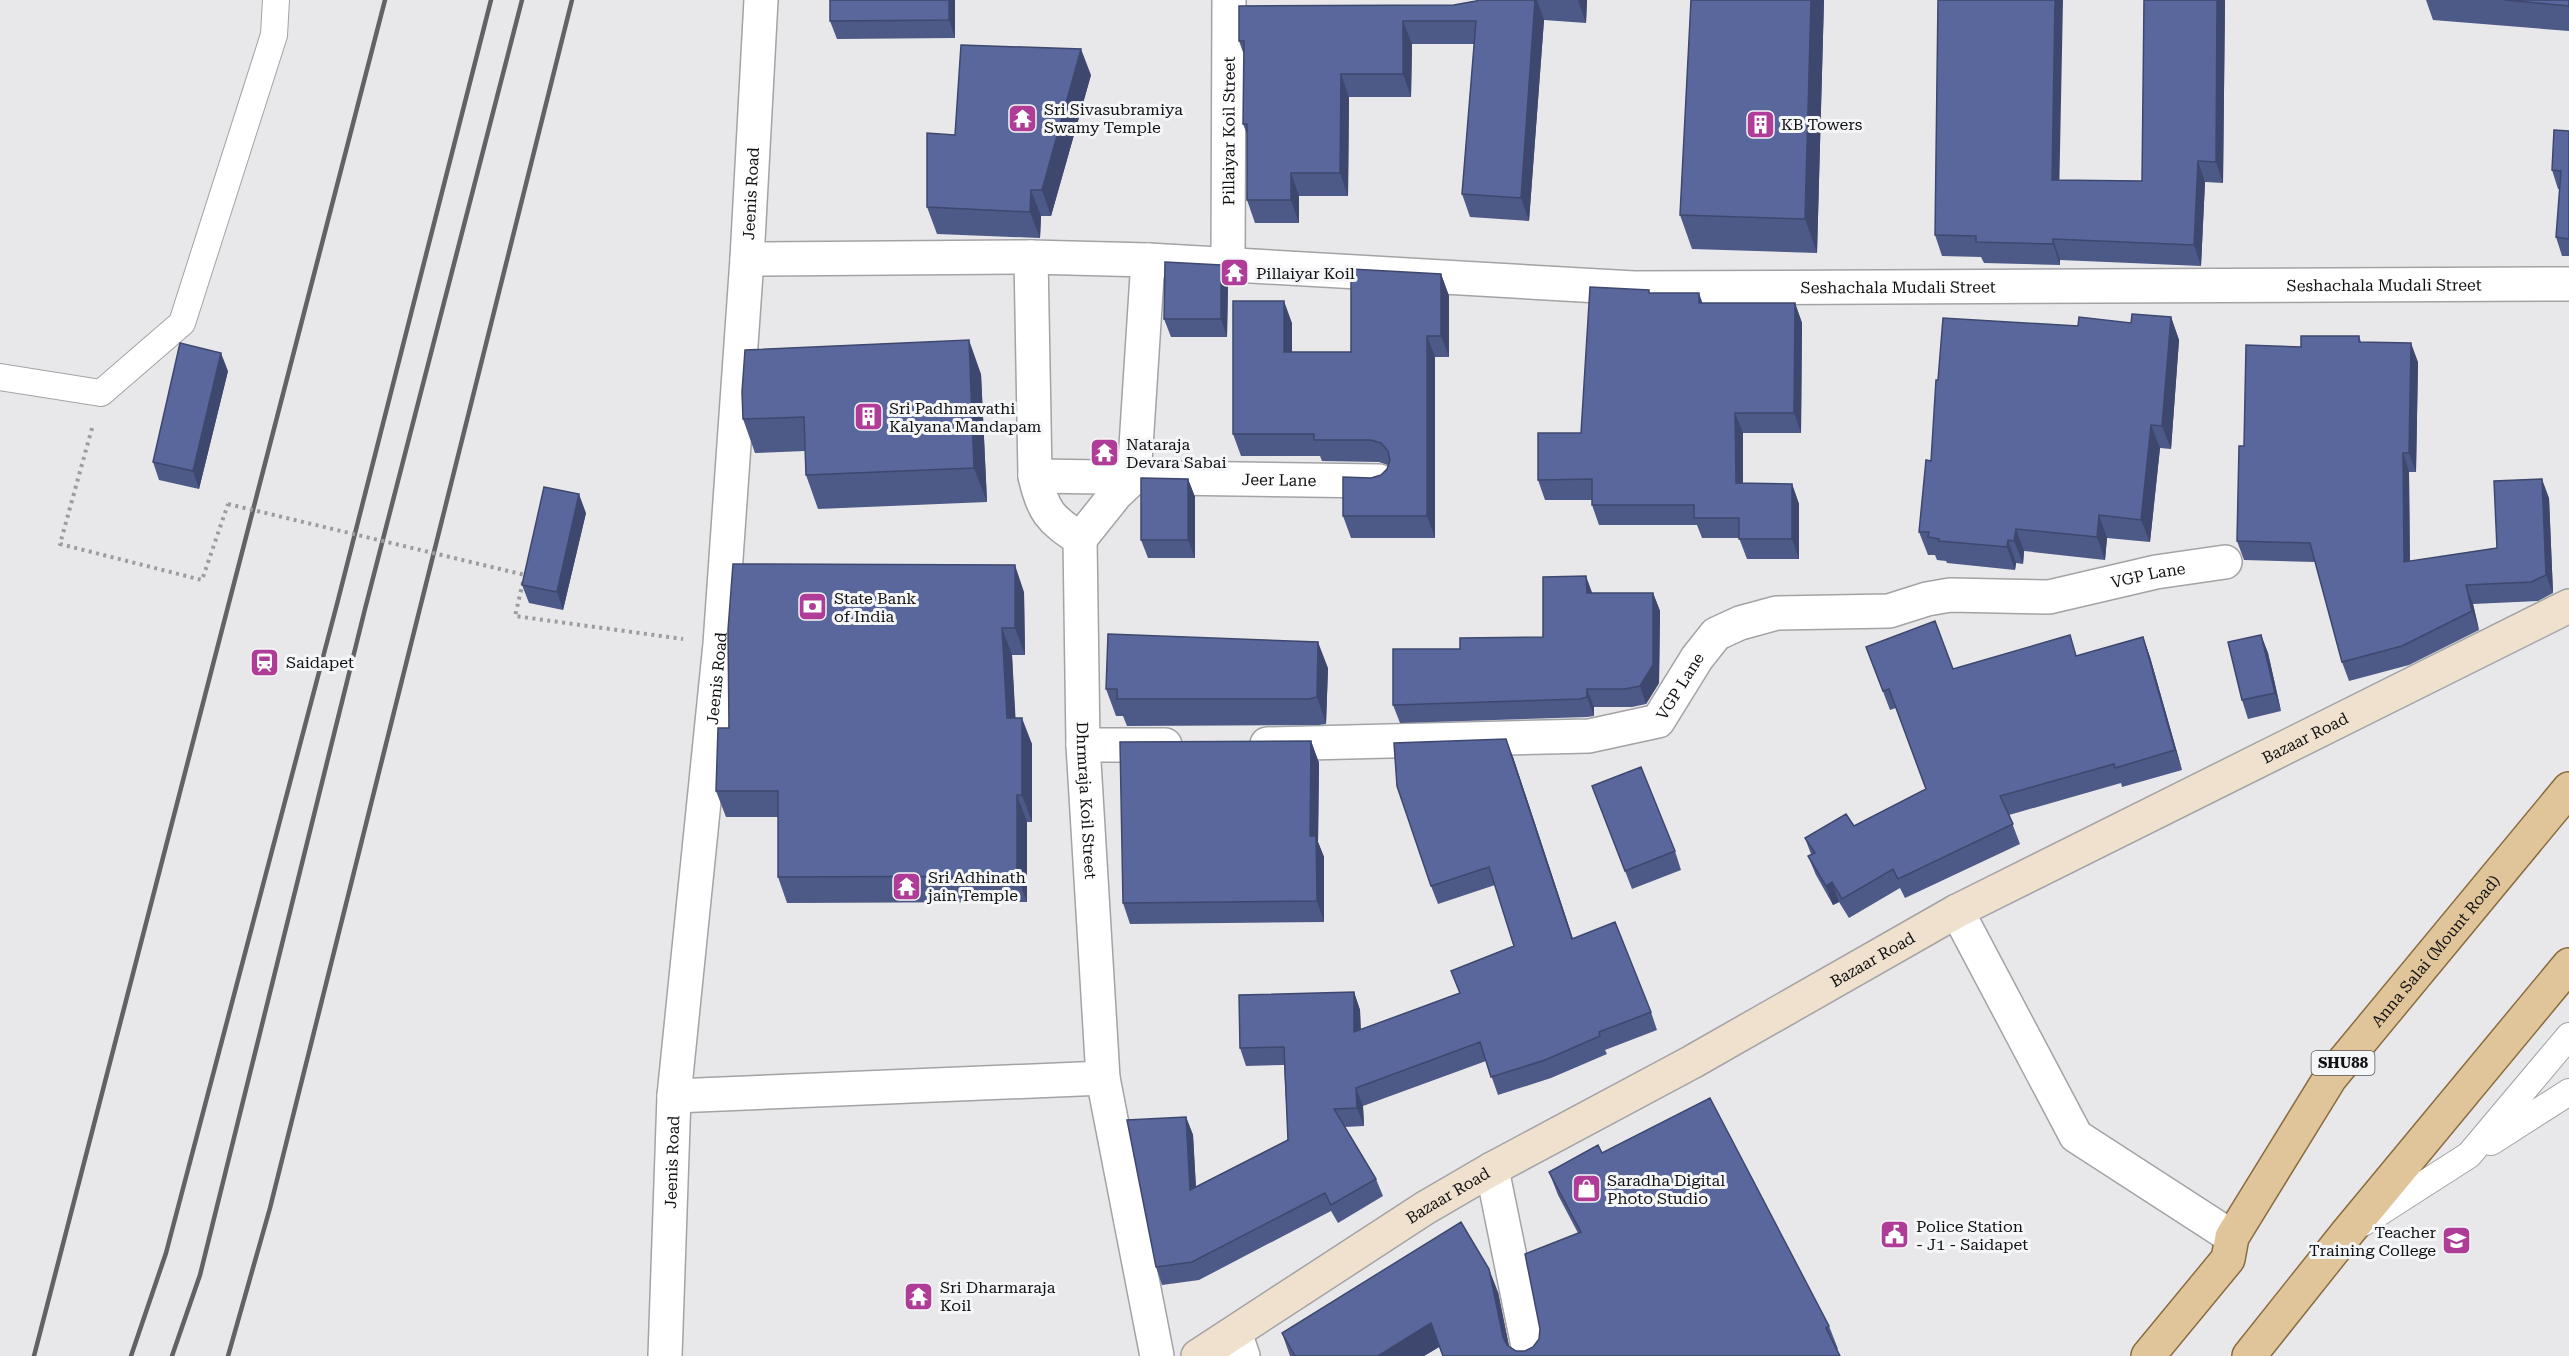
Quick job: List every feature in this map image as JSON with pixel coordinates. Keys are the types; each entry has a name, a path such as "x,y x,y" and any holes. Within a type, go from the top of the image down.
{"main road":[{"name":"Anna Salai (Mount Road)","path":"2148,1356 2228,1259 2232,1237 2330,1078 2569,789"},
{"path":"2249,1356 2347,1233 2569,964"}],"street":[{"name":"Jeenis Road","path":"665,1356 674,1096 720,644 747,259 761,0"},
{"path":"1229,5 1264,10"},
{"name":"Pillaiyar Koil Street","path":"1228,263 1229,5"},
{"name":"Seshachala Mudali Street","path":"747,259 1031,257 1148,260 1634,288 2569,284"},
{"path":"1031,257 1035,476 1040,496 1054,522 1080,539 1116,494 1134,477 1148,260"},
{"name":"Jeer Lane","path":"1035,476 1379,481"},
{"name":"Dhrmraja Koil Street","path":"1080,539 1083,745 1103,1078 1157,1356"},
{"name":"VGP Lane","path":"1234,744 1328,744 1589,736 1658,721 1716,634 1740,623 1777,613 1889,612 1927,599 1950,595 2049,597 2156,572 2225,562"},
{"name":"Bazaar Road","path":"1198,1356 1239,1345 1425,1208 1492,1169 1692,1062 1957,911 2569,606"},
{"path":"1083,745 1200,744"},
{"path":"1957,911 2076,1136 2232,1237"},
{"path":"674,1096 1103,1078"},
{"path":"1492,1169 1530,1356"}],"lane":[{"path":"0,377 101,393 182,323 274,35 276,0"},
{"path":"2469,1155 2569,1036"},
{"path":"2347,1233 2569,1092"}],"path":[{"path":"101,393 60,544 202,580 228,504 525,575 515,616 720,644"}],"building":[{"path":"830,0 949,0 949,20 830,21"},
{"path":"1478,0 1535,0 1521,198 1462,194 1476,21 1403,21 1403,74 1341,74 1340,173 1291,173 1291,200 1247,200 1247,124 1243,124 1244,41 1239,41 1239,6 1454,5"},
{"name":"KB Towers","path":"1691,0 1811,0 1805,219 1680,215"},
{"path":"1938,0 2055,0 2052,180 2142,181 2144,0 2217,0 2216,162 2198,161 2194,245 2053,239 2053,244 1976,242 1976,236 1935,235"},
{"path":"2505,0 2569,0 2569,6"},
{"name":"Sri Sivasubramiya Swamy Temple","path":"961,45 1081,49 1042,190 1031,190 1030,212 927,207 927,133 955,135"},
{"path":"2554,130 2569,131 2569,239 2556,237 2561,171 2552,170"},
{"path":"1165,262 1221,265 1221,319 1164,319"},
{"path":"1351,269 1441,274 1441,336 1427,336 1427,516 1343,516 1343,477 1371,478 1381,475 1387,469 1390,460 1388,451 1381,443 1371,440 1314,440 1314,434 1233,434 1233,301 1284,301 1284,352 1351,352"},
{"path":"1590,287 1649,290 1649,293 1699,293 1699,303 1795,303 1794,413 1735,413 1736,483 1792,484 1792,539 1739,539 1739,518 1694,518 1694,505 1592,505 1592,479 1538,480 1538,433 1581,433"},
{"path":"2132,314 2171,317 2162,426 2151,425 2141,520 2099,515 2097,537 2016,529 2014,541 2008,540 2007,547 1939,541 1939,539 1928,537 1929,532 1919,532 1926,460 1931,461 1943,318 2078,326 2079,317 2131,323"},
{"path":"2301,336 2359,336 2359,342 2411,343 2409,453 2403,453 2404,562 2497,548 2494,481 2542,479 2546,575 2531,582 2466,585 2472,611 2402,646 2342,662 2310,543 2237,541 2239,446 2244,446 2246,345 2301,347"},
{"name":"Sri Padhmavathi Kalyana Mandapam","path":"969,340 974,468 806,475 804,417 743,419 745,350"},
{"path":"180,343 221,353 193,471 153,462"},
{"path":"1141,478 1188,479 1188,540 1141,540"},
{"path":"544,487 579,494 557,592 522,585"},
{"path":"733,564 1015,565 1015,628 1002,628 1007,718 1022,718 1022,795 1017,795 1017,876 778,877 778,791 716,791 718,728 729,728 728,630"},
{"path":"1586,576 1587,593 1653,593 1653,665 1640,686 1625,689 1587,689 1587,697 1580,699 1393,705 1393,649 1460,649 1460,638 1543,637 1543,577"},
{"path":"1935,621 1953,669 2070,635 2076,656 2143,637 2175,750 2115,768 2114,764 2000,796 2013,824 1898,879 1893,869 1842,899 1832,882 1826,886 1808,856 1815,853 1805,838 1846,814 1854,826 1926,789 1889,689 1883,691 1866,647"},
{"path":"1108,634 1318,642 1317,697 1309,699 1117,699 1117,689 1106,689"},
{"path":"2261,635 2275,693 2242,700 2228,642"},
{"path":"1506,739 1572,939 1615,922 1651,1012 1599,1032 1600,1036 1545,1060 1491,1077 1480,1042 1356,1088 1357,1108 1334,1109 1376,1179 1331,1205 1325,1193 1192,1262 1156,1267 1127,1120 1186,1117 1190,1190 1288,1140 1284,1047 1240,1048 1239,995 1354,992 1354,1032 1460,993 1451,971 1514,946 1489,867 1431,886 1397,786 1394,743"},
{"path":"1311,741 1310,836 1316,836 1317,901 1123,903 1120,742"},
{"path":"1641,767 1675,851 1625,871 1592,786"},
{"path":"1710,1098 1829,1326 1826,1328 1840,1356 1443,1356 1431,1323 1378,1356 1295,1356 1282,1333 1461,1222 1489,1269 1503,1337 1507,1345 1516,1351 1525,1351 1533,1347 1539,1339 1540,1329 1525,1254 1581,1232 1549,1172 1598,1145 1602,1153"}],"railway":[{"path":"34,1356 385,0"},
{"path":"131,1356 166,1253 337,604 491,0"},
{"path":"172,1356 200,1275 365,609 522,0"},
{"path":"228,1356 270,1208 572,0"}],"place":[{"name":"Sri Sivasubramiya Swamy Temple","path":"1023,118"},
{"name":"KB Towers","path":"1760,124"},
{"name":"Pillaiyar Koil","path":"1235,273"},
{"name":"Sri Padhmavathi Kalyana Mandapam","path":"868,417"},
{"name":"Nataraja Devara Sabai","path":"1105,453"},
{"name":"State Bank of India","path":"813,607"},
{"name":"Saidapet","path":"265,662"},
{"name":"Sri Adhinath jain Temple","path":"907,886"},
{"name":"Saradha Digital Photo Studio","path":"1586,1189"},
{"name":"Police Station - J1 - Saidapet","path":"1895,1235"},
{"name":"Teacher Training College","path":"2457,1241"},
{"name":"Sri Dharmaraja Koil","path":"919,1296"}]}
